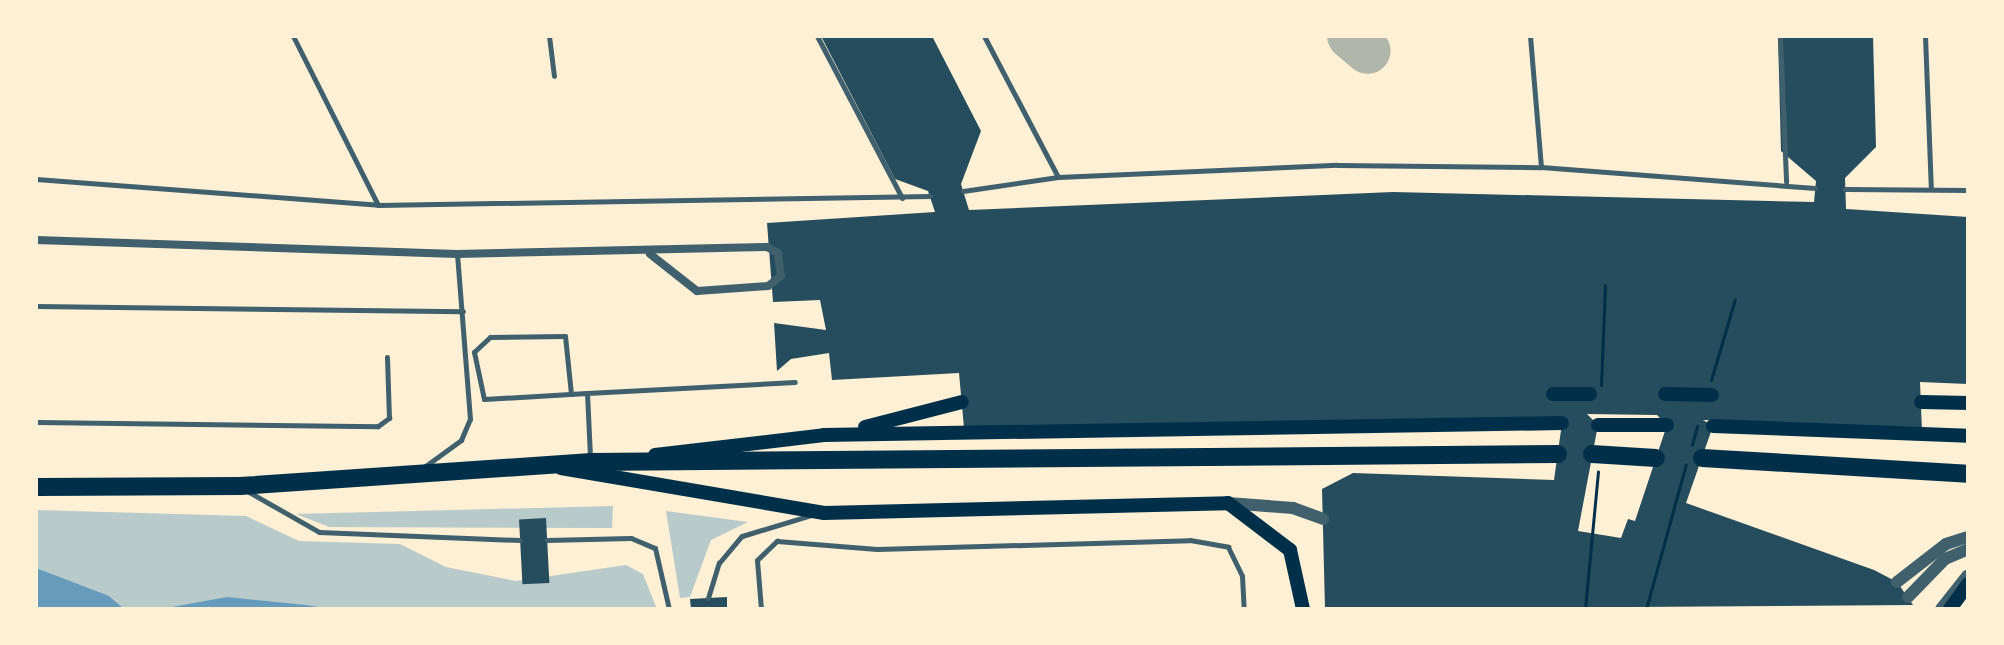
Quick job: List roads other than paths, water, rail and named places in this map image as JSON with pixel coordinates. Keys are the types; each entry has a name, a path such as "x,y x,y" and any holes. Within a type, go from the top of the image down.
{"highway":[{"path":"40,486 240,486 591,462 1558,454"},
{"path":"1592,454 1656,458"},
{"path":"1702,458 1968,474"}],"main road":[{"path":"1553,394 1590,394"},
{"path":"1665,394 1712,395"},
{"path":"824,435 962,402"},
{"path":"1921,402 1968,403"},
{"path":"591,462 824,435 1562,423"},
{"path":"1598,425 1667,425"},
{"path":"1713,426 1968,436"},
{"path":"545,465 824,513 1228,503 1290,550 1303,609"},
{"path":"1950,609 1968,584"}],"street":[{"path":"36,240 457,254 650,254 767,247 778,253 781,276 768,286 697,291 650,254"},
{"path":"1228,503 1293,508 1323,519"},
{"path":"1897,582 1924,558 1968,537"},
{"path":"1908,597 1945,559 1968,549"},
{"path":"1941,609 1968,575"}],"lane":[{"path":"293,36 378,205"},
{"path":"549,36 554,76"},
{"path":"817,36 902,198"},
{"path":"984,36 1058,177"},
{"path":"1530,36 1541,167"},
{"path":"1780,36 1786,182"},
{"path":"1925,36 1931,189"},
{"path":"963,191 1058,177 1541,167 1786,182 1815,188"},
{"path":"36,179 378,205 930,196"},
{"path":"1845,189 1968,190"},
{"path":"418,472 467,431 463,311 457,254"},
{"path":"36,306 463,311"},
{"path":"571,394 565,336 490,337 474,352 484,399 795,382"},
{"path":"36,422 378,426 389,418 387,357"},
{"path":"587,393 591,462"},
{"path":"240,486 319,532 520,540"},
{"path":"708,598 719,563 742,536 824,513"},
{"path":"547,540 631,538 655,548 669,609"},
{"path":"761,609 757,560 777,541 877,549 1190,540 1228,547 1242,576 1244,609"}],"water":[{"path":"36,568 109,596 124,609 36,609"},
{"path":"227,597 306,605 330,609 161,609"}]}
